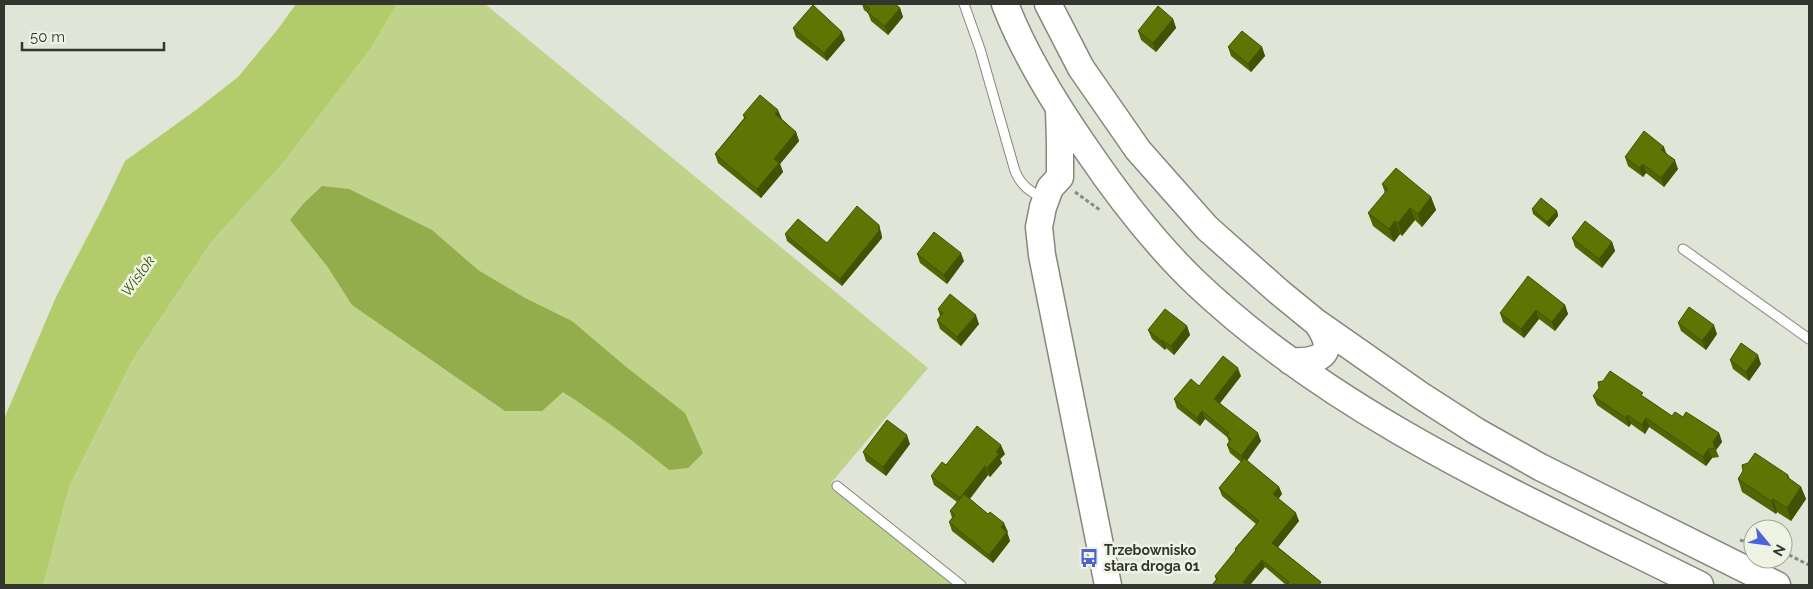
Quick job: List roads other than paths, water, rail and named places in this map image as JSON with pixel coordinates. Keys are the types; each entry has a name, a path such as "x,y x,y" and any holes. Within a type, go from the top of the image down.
{"main road":[{"path":"1005,4 1059,110 1106,178 1161,246 1195,282 1222,306 1290,361 1343,397 1488,480 1700,585"},
{"path":"1048,4 1081,68 1138,150 1207,228 1317,323 1420,395 1485,436 1540,467 1777,585"},
{"path":"1059,110 1060,177 1050,188 1045,200 1039,227 1042,256 1108,585"},
{"path":"1060,177 1106,178"},
{"path":"1290,361 1305,362 1318,359 1325,350 1326,339 1317,323"}],"lane":[{"path":"964,4 980,49 1015,171 1019,180 1026,188 1045,200"},
{"path":"1683,249 1809,339"},
{"path":"838,486 961,585"}],"water":[{"name":"Wisłok","path":"296,4 397,4 371,48 283,163 212,241 132,361 69,487 43,585 4,585 4,419 56,297 125,161 238,77"}],"place":[{"name":"Trzebownisko stara droga 01","path":"1089,558"}]}
